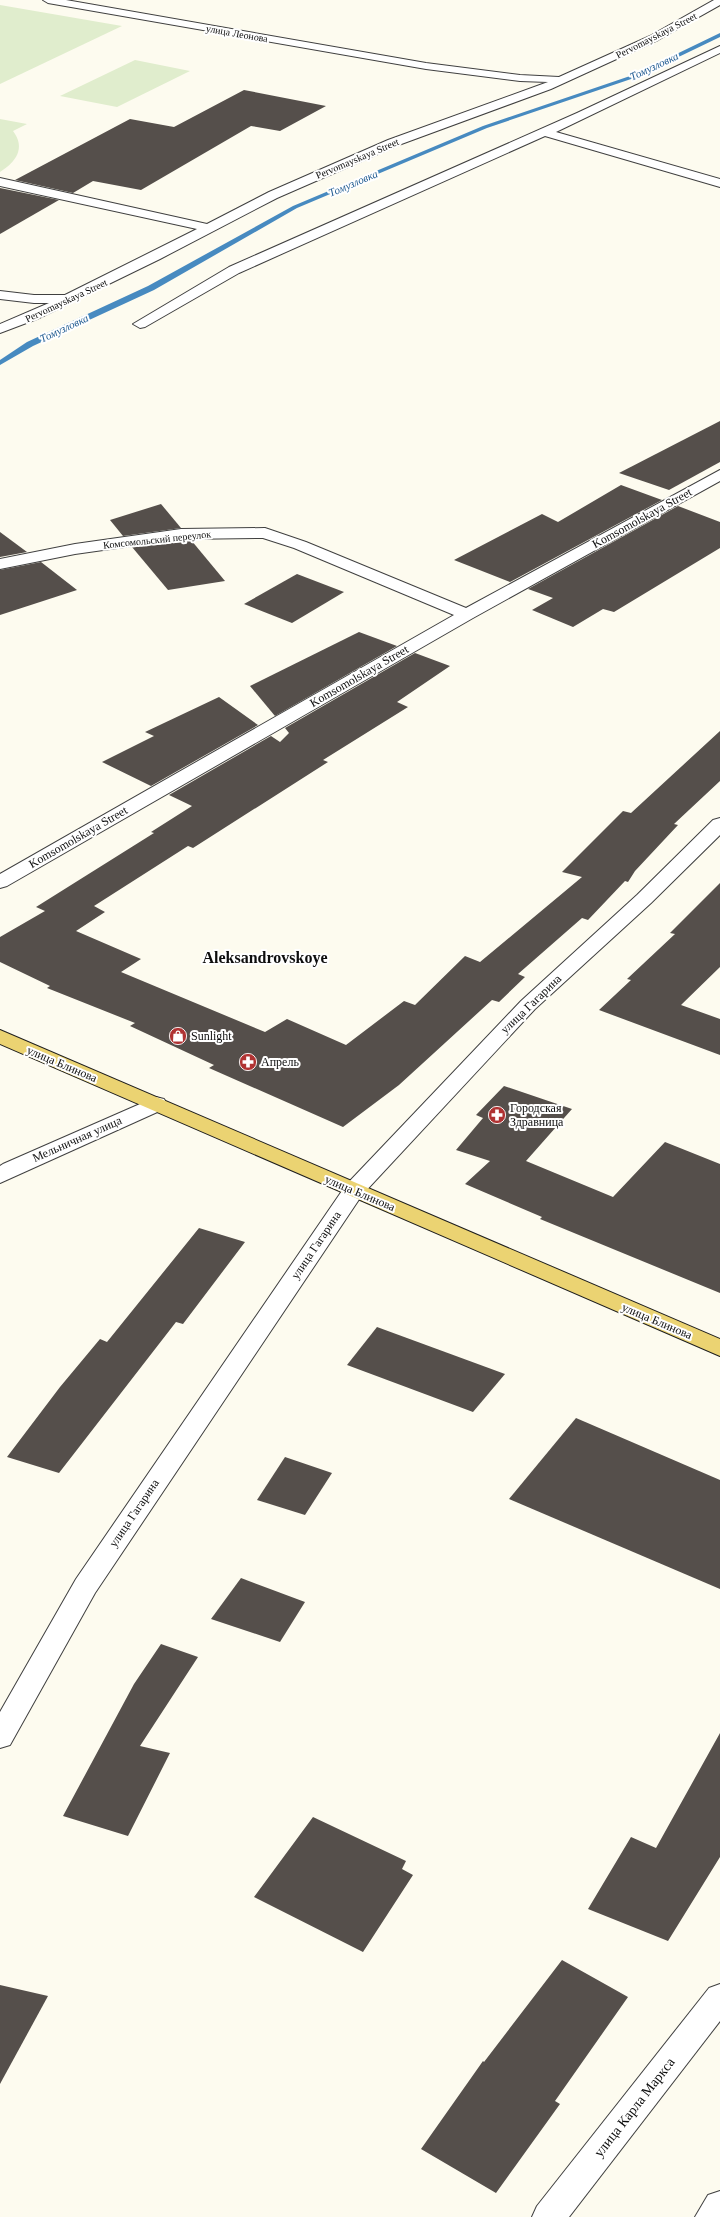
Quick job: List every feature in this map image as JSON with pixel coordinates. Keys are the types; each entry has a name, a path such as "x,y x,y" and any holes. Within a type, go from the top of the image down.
{"main road":[{"name":"улица Блинова","path":"0,1036 720,1348"}],"street":[{"name":"улица Леонова","path":"48,0 426,66 520,78 563,80"},
{"name":"Pervomayskaya Street","path":"0,329 71,298 273,195 392,142 563,80 654,38 720,1"},
{"path":"140,324 234,270 544,132 720,49"},
{"path":"544,132 720,183"},
{"path":"0,182 209,228"},
{"path":"0,295 34,299 71,298"},
{"name":"Komsomolskaya Street","path":"0,882 467,614 720,475"},
{"name":"Комсомольский переулок","path":"0,564 75,549 182,534 235,532 265,534 300,545 467,614"},
{"name":"улица Гагарина","path":"0,1737 85,1586 354,1190 528,1005 644,899 720,824"},
{"name":"Мельничная улица","path":"0,1176 11,1169 156,1104"},
{"name":"улица Карла Маркса","path":"549,2217 720,1996"},
{"path":"712,2217 720,2206"}],"green space":[{"path":"0,5 122,26 0,84"},
{"path":"135,60 190,71 117,107 60,96"},
{"path":"0,119 27,124 13,131 19,143 19,149 11,164 0,172"}],"building":[{"path":"244,90 326,106 280,131 251,126 141,190 93,181 73,193 15,180 130,119 174,127"},
{"path":"0,188 59,200 0,234"},
{"path":"720,421 720,462 669,490 619,473"},
{"path":"621,485 662,500 510,582 454,560 542,514 558,522"},
{"path":"161,504 181,528 123,536 110,520"},
{"path":"678,506 720,522 720,548 614,612 603,609 573,627 532,610 553,598 528,589"},
{"path":"0,532 27,552 0,557"},
{"path":"191,540 225,581 168,590 132,547"},
{"path":"41,562 77,590 0,615 0,570"},
{"path":"297,574 344,592 292,623 244,604"},
{"path":"359,632 397,646 275,716 250,686"},
{"path":"415,653 450,666 397,702 408,707 323,760 328,762 193,848 188,846 94,906 105,912 76,931 141,959 121,972 265,1032 287,1019 346,1045 404,1001 415,1005 465,956 480,962 582,877 562,872 623,811 631,813 720,731 720,781 674,824 678,825 635,871 628,882 625,881 588,920 582,918 518,974 525,977 499,1002 492,1000 399,1085 343,1127 209,1068 214,1065 130,1026 135,1023 47,988 50,986 0,962 0,937 45,911 36,907 154,833 151,832 192,806 169,795 271,736 280,742 289,733 285,728"},
{"path":"219,697 258,725 151,786 102,762 154,736 145,732"},
{"path":"720,883 720,967 681,1005 720,1019 720,1055 599,1010 631,980 627,979 675,934 670,933"},
{"path":"504,1086 572,1109 526,1161 613,1197 665,1142 720,1164 720,1293 540,1219 542,1217 465,1184 490,1161 456,1150 483,1118 476,1115"},
{"path":"199,1228 245,1242 183,1324 176,1322 59,1473 7,1457 60,1387 100,1339 107,1342"},
{"path":"377,1327 505,1374 473,1412 347,1365"},
{"path":"576,1418 720,1480 720,1589 509,1499"},
{"path":"285,1457 332,1473 305,1515 257,1500"},
{"path":"241,1578 305,1602 280,1642 211,1619"},
{"path":"161,1644 198,1657 140,1746 170,1753 128,1836 63,1816 134,1684"},
{"path":"720,1733 720,1857 668,1941 588,1909 631,1837 656,1848"},
{"path":"313,1817 406,1861 402,1869 413,1875 363,1952 254,1897"},
{"path":"562,1960 628,1997 555,2101 560,2104 496,2193 421,2149 483,2061 484,2062"},
{"path":"0,1985 48,1996 0,2084"}],"waterway":[{"name":"Томузловка","path":"0,363 30,344 151,288 295,207 485,127 635,76 720,35"}],"place":[{"name":"Sunlight","path":"178,1036"},
{"name":"Апрель","path":"248,1062"},
{"name":"Городская Здравница","path":"497,1115"}],"district":[{"name":"Aleksandrovskoye","path":"265,957"}]}
